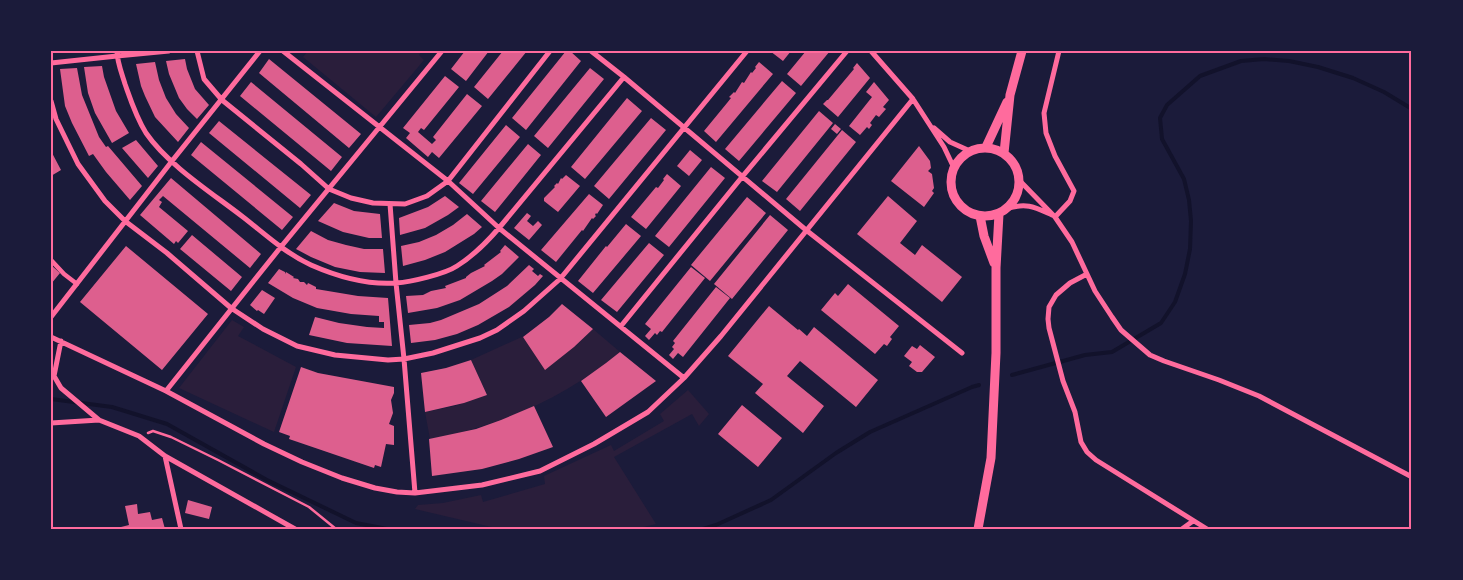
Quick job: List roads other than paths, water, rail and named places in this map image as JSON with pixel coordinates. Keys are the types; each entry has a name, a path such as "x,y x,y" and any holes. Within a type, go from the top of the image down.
{"main road":[{"path":"1004,153 1010,95 1022,51"},
{"path":"986,147 1010,95"},
{"path":"986,147 1004,153 1012,160 1018,170 1020,181 1014,200 1008,208 993,216 980,216 970,213 962,208 952,191 951,181 954,168 962,156 978,148 986,147"},
{"path":"978,529 991,449 996,353 996,268 999,214"},
{"path":"980,216 984,236 996,268"}],"street":[{"path":"51,63 117,53 169,51"},
{"path":"198,51 204,79 222,100 329,189 351,198 373,203 390,204 405,204 427,196 448,181 550,51"},
{"path":"51,317 260,51"},
{"path":"283,51 448,181 499,228 560,279 684,378"},
{"path":"166,391 231,308 442,51"},
{"path":"591,51 806,230 962,353"},
{"path":"51,101 56,119 78,164 105,200 125,221 167,253 231,308 263,329 298,346 335,356 388,360 404,359 433,354 480,338 497,330 524,311 560,279 747,51"},
{"path":"621,326 847,51"},
{"path":"871,51 913,99 944,147 954,168"},
{"path":"1056,217 1070,201 1074,191 1055,156 1046,133 1044,113 1059,51"},
{"path":"117,53 133,109 147,134 172,161 259,229 280,248 311,265 346,277 372,282 396,283 420,279 456,267 486,243 624,77"},
{"path":"51,337 166,391 264,444 302,462 342,478 375,488 415,493 482,485 540,471 594,444 648,412 684,378 913,99"},
{"path":"928,123 950,142 970,151"},
{"path":"1020,181 1056,217 1072,242 1095,291 1112,317 1122,330 1150,355 1259,396 1412,477"},
{"path":"390,204 415,493"},
{"path":"1008,208 1022,205 1035,207 1056,217"},
{"path":"51,260 77,284"},
{"path":"1087,274 1056,295 1049,308 1048,319 1063,381 1075,412 1081,442 1087,452 1096,460 1207,529"},
{"path":"61,341 53,375 61,388 99,420 139,436 165,456 295,529"},
{"path":"51,423 99,420"},
{"path":"165,456 181,529"},
{"path":"1182,529 1193,521"}],"waterway":[{"path":"1012,375 1085,355 1112,352 1161,323 1175,302 1185,274 1190,249 1191,221 1184,179 1162,139 1160,118 1167,105 1200,76 1241,61 1264,59 1289,61 1318,67 1353,78 1384,92 1412,109"},
{"path":"703,529 771,500 836,453 870,432 979,385"},
{"path":"51,399 112,407 167,424 267,480 356,523 387,529"}]}
